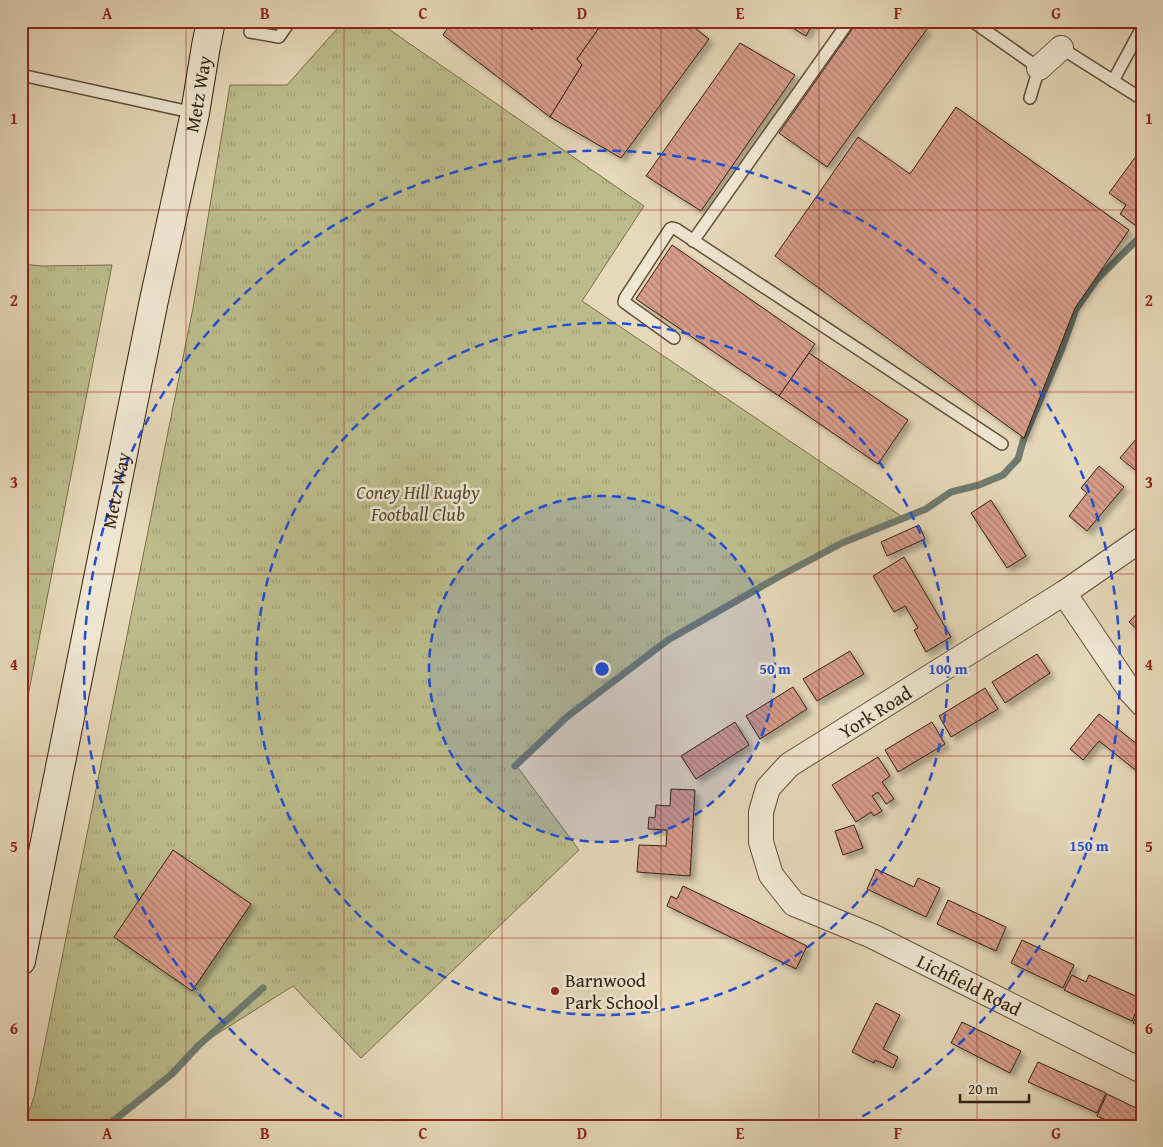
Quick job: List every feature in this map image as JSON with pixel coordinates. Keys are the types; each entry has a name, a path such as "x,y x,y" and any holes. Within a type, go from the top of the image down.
{"street":[{"name":"Metz Way","path":"21,961 211,21"},
{"path":"1038,68 1061,48"},
{"name":"York Road","path":"794,904 771,875 761,842 762,812 768,788 789,765 1064,594 1142,539"},
{"path":"1064,594 1131,692 1142,704"},
{"name":"Lichfield Road","path":"794,904 872,936 1142,1071"}],"lane":[{"path":"253,21 250,32 279,37 290,21"},
{"path":"693,241 849,21"},
{"path":"972,21 1038,68 1030,98"},
{"path":"1113,81 1140,31"},
{"path":"1061,48 1142,99"},
{"path":"21,75 194,112"},
{"path":"674,338 624,302 672,228 1002,444"}],"green space":[{"name":"Coney Hill Rugby Football Club","path":"344,21 377,21 644,206 582,301 904,518 842,543 668,640 568,716 516,765 579,850 361,1058 293,986 198,1046 172,1074 107,1126 24,1126 34,1097 193,308 230,85 287,85"},
{"path":"21,264 42,266 112,265 21,732"}],"building":[{"path":"452,21 520,21 532,30 539,21 604,21 577,59 582,65 550,117 443,35"},
{"path":"604,21 686,21 709,39 621,158 550,117 582,65 577,59"},
{"path":"781,21 814,21 806,36"},
{"path":"858,21 917,21 927,29 827,167 779,133"},
{"path":"740,43 795,75 701,211 646,176"},
{"path":"956,107 1129,230 1075,308 1024,438 775,256 858,137 910,174"},
{"path":"1142,148 1142,230 1120,214 1126,205 1109,193"},
{"path":"672,245 815,344 779,396 636,299"},
{"path":"809,353 908,420 878,464 779,396"},
{"path":"1142,432 1142,469 1139,473 1120,458"},
{"path":"1099,466 1124,487 1087,531 1069,516 1087,493 1081,488"},
{"path":"991,500 1026,556 1007,568 971,513"},
{"path":"919,525 925,539 887,556 881,542"},
{"path":"904,557 951,637 926,652 914,630 918,628 905,606 894,612 873,576"},
{"path":"1142,608 1142,634 1129,622"},
{"path":"850,651 864,674 817,701 803,679"},
{"path":"1037,654 1050,673 1005,703 992,682"},
{"path":"793,687 807,709 760,739 746,716"},
{"path":"985,688 998,709 951,737 939,716"},
{"path":"1099,714 1142,748 1142,768 1138,772 1099,741 1083,760 1070,749"},
{"path":"735,722 749,745 696,779 681,756"},
{"path":"932,722 945,744 898,772 885,750"},
{"path":"878,757 890,776 882,782 894,799 886,804 878,792 872,796 882,811 874,816 871,812 856,822 832,785"},
{"path":"671,789 695,790 690,876 637,872 639,845 666,846 667,830 648,829 649,817 655,818 656,805 670,806"},
{"path":"854,825 863,848 843,855 835,831"},
{"path":"173,850 251,904 192,991 114,937"},
{"path":"876,869 914,887 918,878 940,888 926,917 867,889"},
{"path":"683,886 807,946 796,969 667,906 671,896 677,899"},
{"path":"948,900 1006,927 996,951 937,924"},
{"path":"1022,940 1074,965 1063,988 1011,963"},
{"path":"1072,975 1086,982 1089,975 1142,999 1132,1021 1064,990"},
{"path":"876,1003 900,1015 883,1049 898,1057 893,1068 875,1060 874,1063 852,1052"},
{"path":"1142,1006 1142,1027 1133,1023"},
{"path":"962,1022 1021,1051 1010,1073 951,1043"},
{"path":"1038,1062 1106,1093 1097,1113 1028,1082"},
{"path":"1107,1094 1142,1111 1142,1126 1118,1126 1097,1116"}],"waterway":[{"path":"515,766 568,716 668,640 842,543 926,509 951,492 979,485 1003,475 1018,459 1024,438 1061,351 1076,309 1097,279 1142,235"},
{"path":"107,1126 172,1074 198,1046 263,988"}],"place":[{"name":"Barnwood Park School","path":"555,991"}]}
